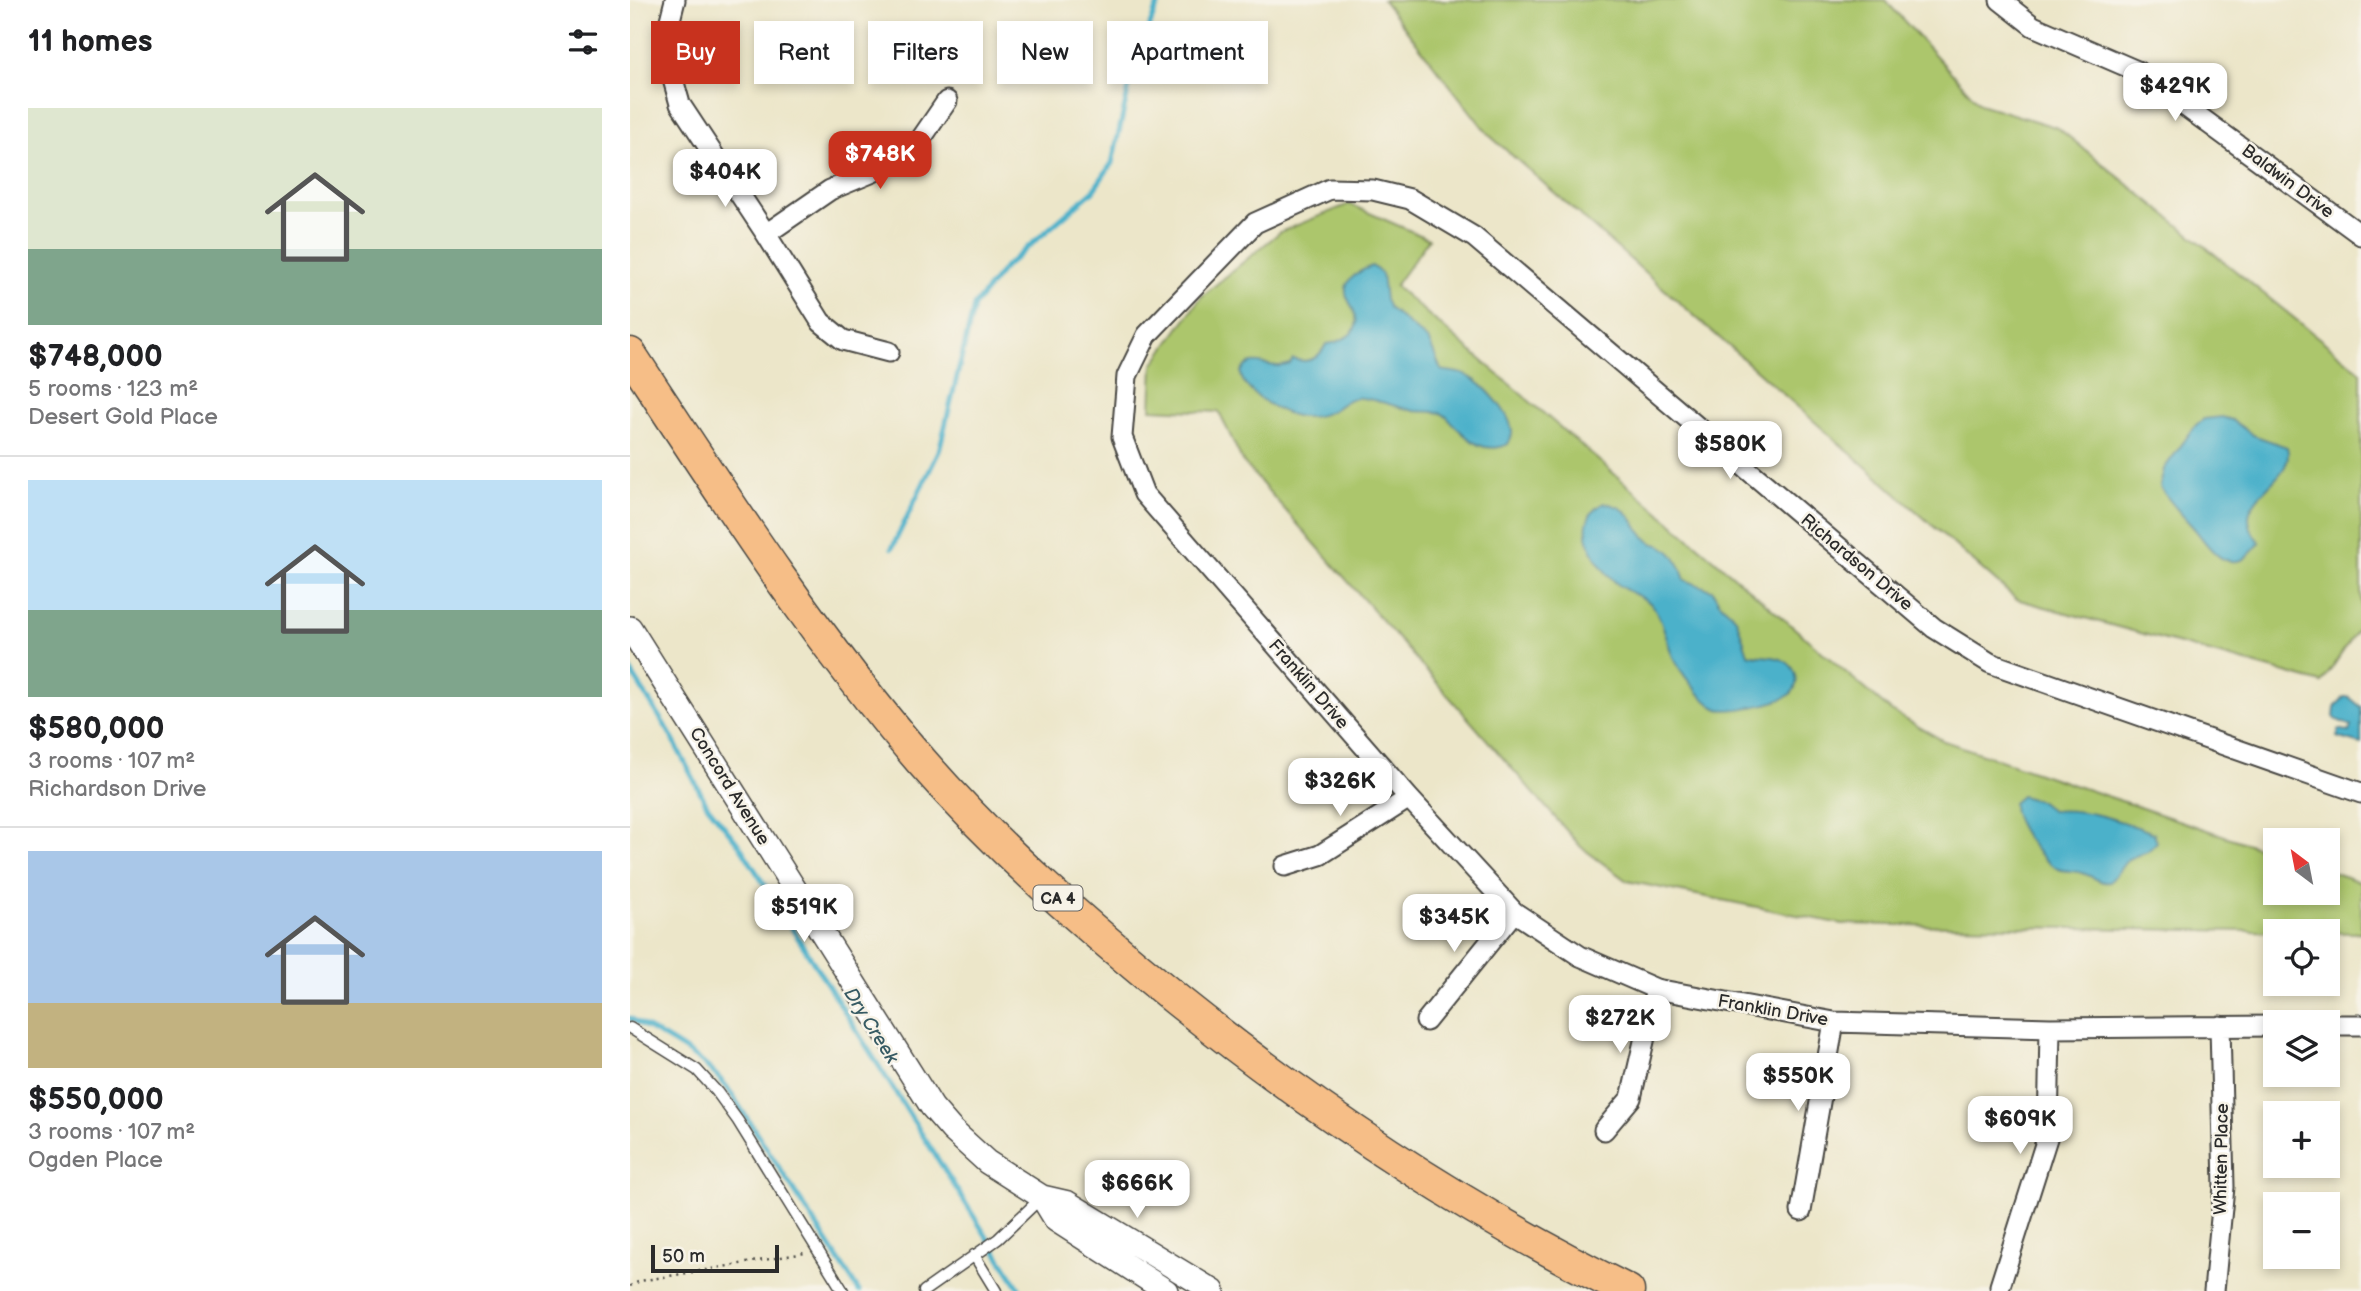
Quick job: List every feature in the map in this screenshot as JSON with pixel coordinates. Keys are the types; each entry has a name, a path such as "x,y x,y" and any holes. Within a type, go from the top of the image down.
{"highway":[{"name":"CA 4","path":"630,354 764,557 856,680 923,763 1011,854 1082,921 1152,980 1295,1091 1376,1146 1523,1235 1628,1291"}],"street":[{"path":"676,0 670,20 667,58 680,104 821,322 844,340 889,352"},
{"name":"Baldwin Drive","path":"2000,0 2033,26 2137,71 2361,235"},
{"path":"766,234 830,190 872,173 912,152 947,101"},
{"name":"Richardson Drive","path":"1147,335 1255,223 1330,189 1373,190 1410,199 1474,237 1934,628 1990,663 2361,793"},
{"name":"Franklin Drive","path":"1147,335 1127,376 1122,437 1144,494 1409,798 1514,912 1580,956 1656,989 1834,1022 2050,1028 2263,1026"},
{"name":"Concord Avenue","path":"630,628 932,1107 952,1130 988,1163 1042,1197"},
{"path":"1284,866 1320,855 1409,798"},
{"path":"1426,1021 1514,912"},
{"path":"1604,1130 1631,1098 1656,989"},
{"path":"1801,1211 1834,1022"},
{"path":"2340,1025 2361,1025"},
{"name":"Whitten Place","path":"2214,1291 2224,1187 2220,1026"},
{"path":"2000,1286 2048,1135 2050,1028"},
{"path":"1042,1197 1056,1220 1166,1291"},
{"path":"1042,1197 1068,1203 1213,1291"}],"lane":[{"path":"630,1028 697,1070 717,1092 738,1121 843,1291"},
{"path":"924,1291 994,1242 1042,1197"},
{"path":"974,1255 996,1291"}],"path":[{"path":"630,1286 640,1281 817,1251"}],"green space":[{"path":"1383,0 1885,0 1980,104 2058,128 2361,372 2361,624 2322,683 2016,599 1489,135"},
{"path":"1349,204 1429,239 1395,286 1891,711 1944,741 2263,849 2263,905 2340,905 2340,875 2361,882 2361,933 2340,933 2340,919 2263,919 2263,931 1842,924 1627,881 1581,847 1243,462 1219,412 1151,409 1153,365 1201,297 1280,232"}],"water":[{"path":"1372,266 1382,274 1385,300 1389,308 1429,341 1441,370 1468,376 1482,386 1503,409 1511,426 1512,435 1508,444 1485,447 1472,441 1441,413 1414,411 1362,398 1350,399 1333,410 1313,417 1294,416 1267,403 1247,386 1241,372 1250,363 1283,366 1290,364 1293,359 1308,360 1316,357 1326,344 1342,340 1351,333 1355,329 1356,318 1347,297 1347,286 1357,274"},
{"path":"2222,417 2232,420 2253,435 2287,447 2287,460 2282,471 2254,503 2249,514 2250,527 2260,543 2246,558 2235,561 2227,560 2213,552 2160,487 2164,469 2196,425 2204,419"},
{"path":"1604,503 1614,505 1627,513 1649,541 1672,553 1685,580 1712,590 1719,602 1736,618 1748,654 1776,658 1789,664 1795,673 1796,682 1788,696 1774,702 1730,710 1716,708 1704,698 1675,661 1662,623 1652,605 1620,586 1595,557 1587,533 1588,521 1593,511"},
{"path":"2344,697 2349,697 2361,707 2361,744 2337,737 2339,729 2349,732 2351,726 2334,717 2335,707"},
{"path":"2021,796 2039,801 2052,811 2091,813 2129,824 2154,833 2157,842 2148,851 2128,859 2110,882 2058,869 2043,858 2022,830 2013,803"}],"waterway":[{"path":"892,548 939,451 974,306 1005,267 1093,191 1112,163 1131,78 1161,0"},
{"name":"Dry Creek","path":"630,670 669,732 707,805 740,846 1021,1291"},
{"path":"630,1018 694,1056 727,1087 859,1291"}]}
